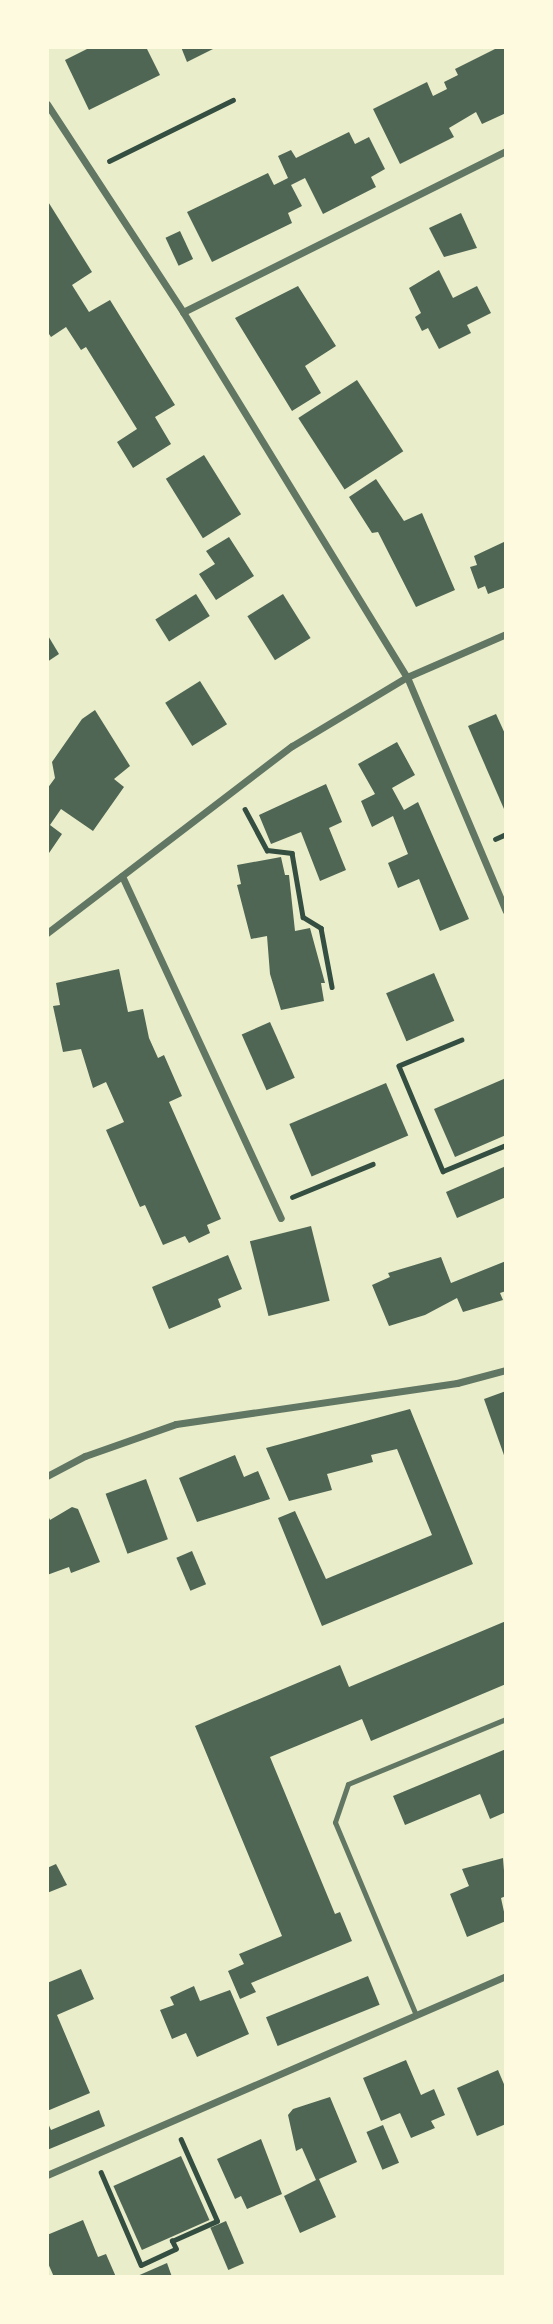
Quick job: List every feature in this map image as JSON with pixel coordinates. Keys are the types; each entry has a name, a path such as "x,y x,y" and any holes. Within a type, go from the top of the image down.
{"street":[{"path":"47,104 183,312 407,677 506,911"},
{"path":"183,312 506,150"},
{"path":"47,933 292,746 407,677 506,634"},
{"path":"122,876 281,1218"},
{"path":"47,1476 85,1456 176,1424 457,1383 506,1370"},
{"path":"47,2175 506,1976"}],"lane":[{"path":"416,2015 335,1822 348,1784 506,1719"}],"path":[{"path":"90,171 233,100"},
{"path":"232,791 255,823 267,850 292,853 303,918 321,928 332,987"},
{"path":"462,1040 399,1066 433,1148 443,1171 506,1145"},
{"path":"275,1204 373,1164"},
{"path":"93,2155 141,2264 176,2249 172,2241 217,2221 173,2121"}],"building":[{"path":"91,47 146,47 160,75 89,110 65,60"},
{"path":"181,47 217,47 187,62"},
{"path":"499,47 506,47 506,113 482,124 476,112 449,128 454,137 400,164 373,109 427,82 433,96 447,89 444,82 458,75 455,69"},
{"path":"349,132 355,144 369,137 385,169 371,177 376,187 323,214 305,178 291,185 302,206 288,213 292,223 212,262 187,212 268,173 274,185 288,178 278,156 291,150 296,158"},
{"path":"47,200 92,272 72,285 89,312 110,300 175,405 155,417 171,444 133,468 117,442 137,429 86,347 81,350 66,327 51,337 47,331"},
{"path":"461,213 477,248 444,257 429,228"},
{"path":"180,231 193,259 179,266 165,238"},
{"path":"439,270 453,298 477,286 491,313 467,325 471,333 439,349 428,328 422,331 415,317 421,313 409,288"},
{"path":"298,286 336,346 305,366 321,393 292,411 235,318"},
{"path":"357,380 403,451 345,489 298,418"},
{"path":"204,455 241,514 203,538 166,479"},
{"path":"376,479 404,521 422,513 455,590 416,607 378,532 372,533 349,497"},
{"path":"229,537 254,576 216,600 199,574 215,564 206,551"},
{"path":"506,541 506,587 488,594 485,586 478,589 470,567 477,565 474,556"},
{"path":"196,594 210,616 169,641 155,619"},
{"path":"283,594 311,638 275,660 247,616"},
{"path":"47,634 59,654 47,662"},
{"path":"200,681 227,724 192,746 165,703"},
{"path":"95,710 130,766 114,779 124,787 93,831 61,809 50,825 62,834 47,856 47,789 55,778 52,762 82,719"},
{"path":"496,714 506,736 504,809 468,726"},
{"path":"397,742 415,775 392,788 404,810 418,802 469,919 440,931 419,879 398,888 388,863 408,854 393,816 372,827 361,801 375,794 358,764"},
{"path":"326,784 342,822 329,828 346,870 320,881 301,832 271,844 259,815"},
{"path":"281,857 285,875 289,875 295,931 310,928 325,983 321,983 324,1001 281,1010 270,974 267,936 251,939 237,885 241,884 237,865"},
{"path":"119,969 128,1012 143,1009 149,1038 158,1058 164,1055 182,1096 169,1102 221,1219 207,1225 210,1233 189,1243 185,1236 163,1245 145,1205 140,1207 106,1130 124,1122 106,1082 93,1088 81,1049 63,1052 53,1006 60,1005 56,983"},
{"path":"434,973 454,1021 406,1041 386,993"},
{"path":"270,1022 295,1078 266,1090 242,1035"},
{"path":"506,1078 506,1135 455,1157 434,1109"},
{"path":"386,1083 408,1135 312,1176 289,1124"},
{"path":"506,1166 506,1197 457,1218 446,1192"},
{"path":"311,1226 330,1301 268,1316 250,1241"},
{"path":"228,1255 242,1289 218,1299 221,1307 169,1329 152,1287"},
{"path":"441,1257 451,1283 506,1261 506,1291 500,1293 503,1300 463,1312 457,1298 425,1315 389,1326 372,1285 390,1277 388,1273"},
{"path":"506,1391 506,1457 505,1458 484,1399"},
{"path":"410,1409 473,1564 322,1626 278,1518 295,1511 326,1579 432,1535 397,1449 371,1455 373,1462 327,1474 332,1490 289,1501 266,1448"},
{"path":"235,1455 244,1477 258,1471 270,1499 197,1522 179,1478"},
{"path":"146,1479 168,1539 127,1554 106,1494"},
{"path":"72,1507 78,1509 100,1562 71,1573 69,1567 47,1575 47,1513 50,1520"},
{"path":"192,1551 206,1584 190,1591 176,1558"},
{"path":"506,1621 506,1684 371,1741 362,1719 270,1757 335,1914 340,1912 352,1941 251,1983 256,1992 240,1999 228,1971 244,1964 239,1954 282,1936 195,1726 340,1665 349,1687"},
{"path":"506,1749 506,1812 490,1819 480,1794 405,1825 393,1796"},
{"path":"503,1858 506,1896 501,1898 506,1921 467,1937 450,1894 469,1886 462,1869"},
{"path":"56,1864 67,1885 47,1893 47,1868"},
{"path":"81,1969 94,1999 57,2015 90,2093 47,2111 47,1983"},
{"path":"368,1976 380,2005 278,2046 266,2017"},
{"path":"194,1986 200,2001 230,1990 249,2034 197,2057 186,2033 172,2039 160,2010 174,2005 170,1997"},
{"path":"406,2060 421,2095 434,2089 445,2115 431,2121 435,2128 411,2138 400,2113 381,2121 363,2078"},
{"path":"498,2070 506,2089 506,2124 477,2136 457,2088"},
{"path":"330,2097 357,2162 319,2179 336,2217 300,2233 284,2196 316,2180 302,2148 296,2151 288,2115 293,2109"},
{"path":"99,2110 105,2126 47,2150 47,2121 51,2130"},
{"path":"383,2125 399,2163 382,2170 366,2132"},
{"path":"261,2139 282,2194 247,2209 241,2196 235,2199 217,2159"},
{"path":"181,2156 209,2220 142,2250 113,2186"},
{"path":"83,2220 98,2257 106,2254 116,2277 54,2277 47,2261 47,2235"},
{"path":"226,2221 244,2263 228,2270 210,2228"},
{"path":"167,2263 172,2277 135,2277"}]}
